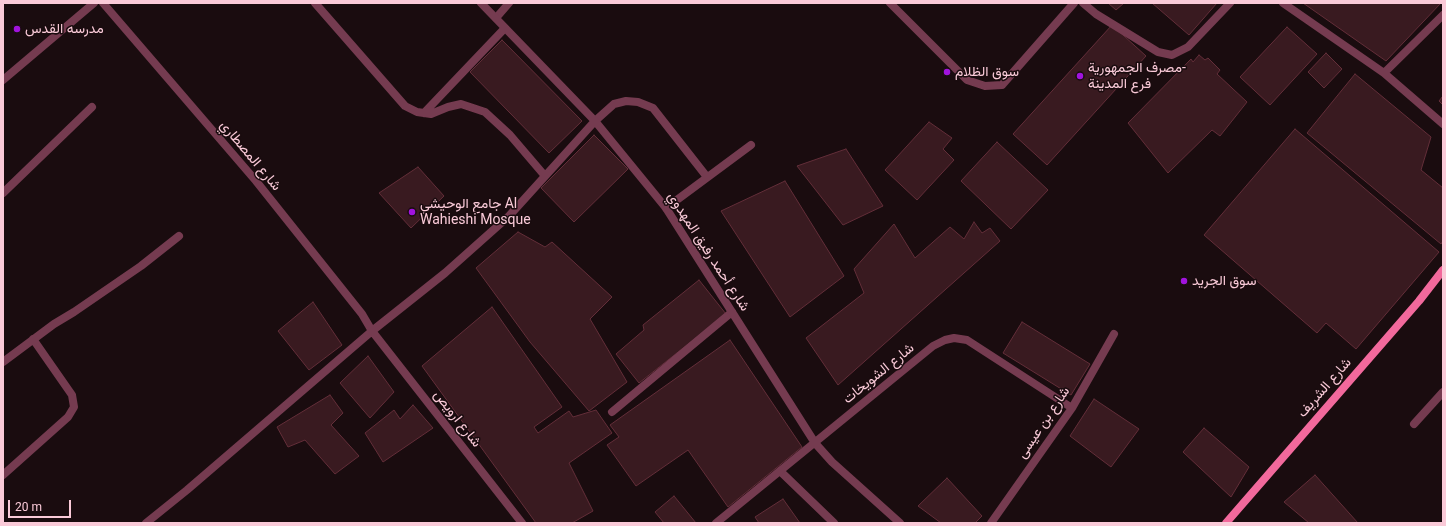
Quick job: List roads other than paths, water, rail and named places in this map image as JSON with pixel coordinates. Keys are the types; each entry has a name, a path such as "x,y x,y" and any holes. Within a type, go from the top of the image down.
{"street":[{"path":"3,80 94,3"},
{"name":"شارع المصطاري","path":"102,3 256,181 362,314 372,330"},
{"path":"315,3 405,106 417,112 431,114 448,107 461,104 485,112 510,136 545,176"},
{"name":"شارع أحمد رفيق المهدوي","path":"481,3 595,121 666,208 815,443 832,462 900,523"},
{"path":"496,18 509,3"},
{"path":"890,3 967,80 986,86 1002,85 1074,3"},
{"path":"1083,3 1096,14 1158,52 1172,55 1188,47 1230,3"},
{"path":"1283,3 1384,73 1443,124"},
{"path":"1384,73 1443,15"},
{"path":"424,113 505,28"},
{"path":"146,523 193,485 372,330 445,273 509,216 595,121 614,104 626,101 638,102 653,108 707,177"},
{"path":"3,194 92,107"},
{"path":"666,208 751,145"},
{"path":"3,362 141,266 179,236"},
{"name":"شارع الشريف","path":"1226,523 1419,301 1443,270"},
{"path":"612,412 732,312"},
{"name":"شارع ارويص","path":"372,330 522,523"},
{"name":"شارع بن عيسى","path":"991,523 1072,408 1114,334"},
{"name":"شارع الشويخات","path":"716,523 933,346 945,340 954,338 967,340 1072,408"},
{"path":"3,476 68,417 74,407 72,396 34,339"},
{"path":"1414,424 1443,392"},
{"path":"780,471 834,523"}],"place":[{"name":"مدرسه القدس","path":"17,29"},
{"name":"سوق الظلام","path":"947,72"},
{"name":"مصرف الجمهورية- فرع المدينة","path":"1080,76"},
{"name":"جامع الوحيشي Al Wahieshi Mosque","path":"412,212"},
{"name":"سوق الجريد","path":"1184,281"}]}
